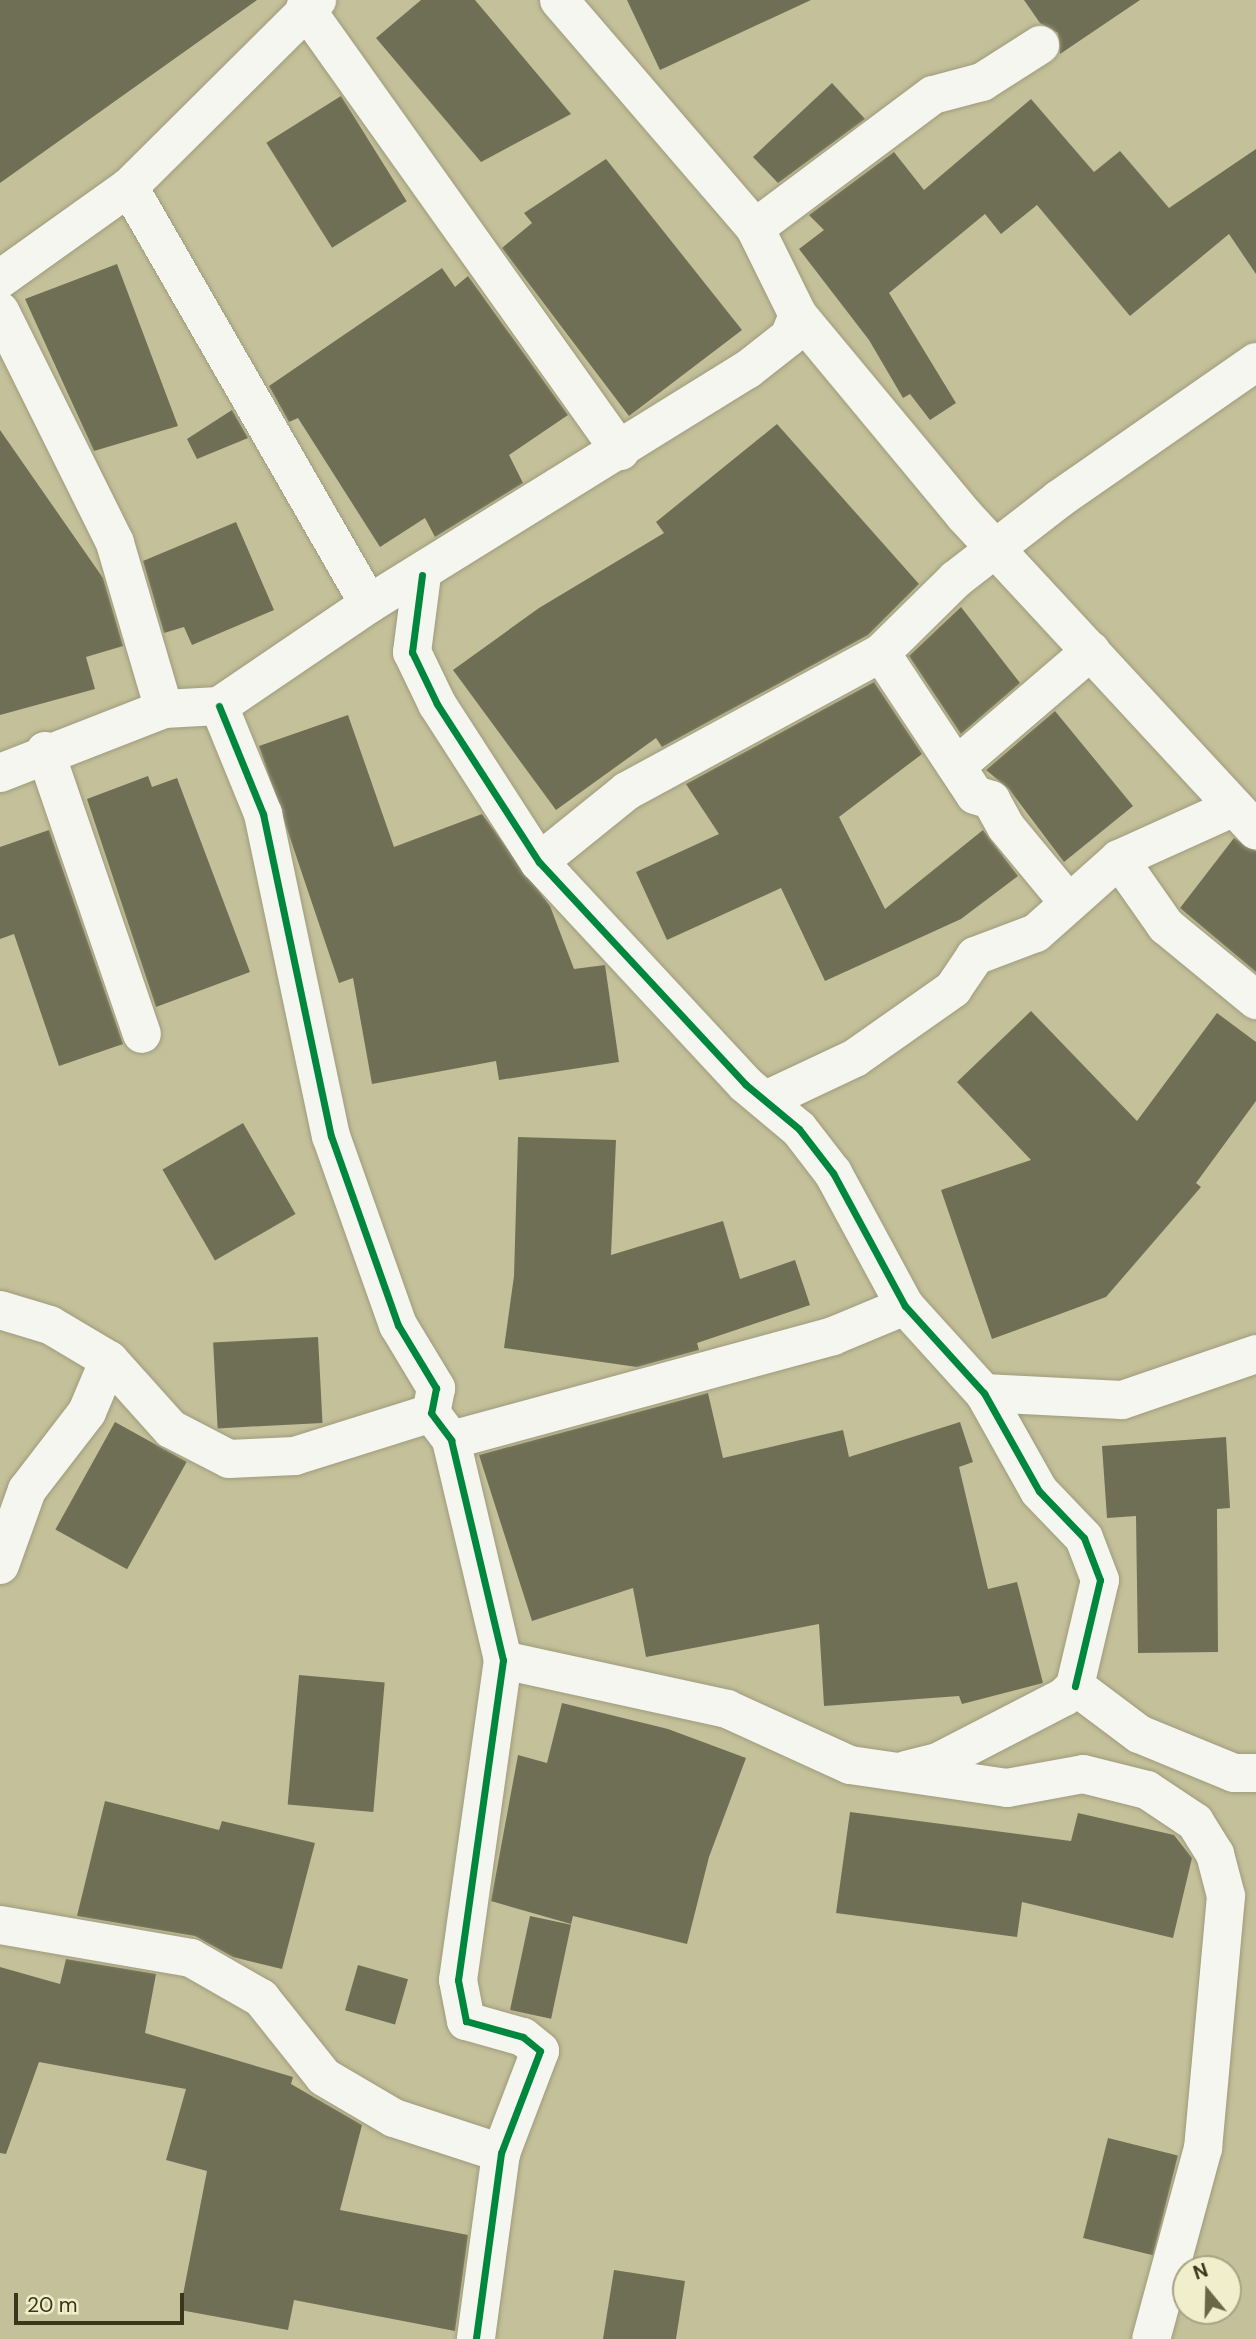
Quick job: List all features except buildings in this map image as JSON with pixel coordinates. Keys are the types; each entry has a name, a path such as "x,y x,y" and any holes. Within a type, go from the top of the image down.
{"street":[{"path":"0,279 129,187 311,4 620,451"},
{"path":"577,5 755,228 798,315 998,550 1245,819 1119,859 1036,933 975,956 953,989 855,1058 768,1099"},
{"path":"755,228 933,95 982,82 1040,45"},
{"path":"129,187 369,604"},
{"path":"0,311 115,542 164,709"},
{"path":"0,773 45,751 164,709 219,706 369,604 422,575 747,370 789,337 798,315"},
{"path":"539,862 627,791 881,653 956,579 998,550 1059,499 1256,362"},
{"path":"422,575 412,652 437,704 539,862 745,1084 768,1099 833,1174 905,1306 984,1393 1039,1491 1084,1538 1100,1580 1075,1686 1064,1698 938,1762 901,1772"},
{"path":"959,764 1091,651"},
{"path":"881,653 959,764 975,795 991,800 1006,827 1068,902"},
{"path":"219,706 263,814 331,1136 398,1325 436,1388 441,1427 503,1660 458,1980 466,2021 523,2037 540,2051 501,2154 476,2339"},
{"path":"45,751 142,1034"},
{"path":"1119,859 1166,926 1256,1000"},
{"path":"0,1310 50,1325 109,1360 171,1429 229,1459 295,1456 441,1427 833,1335 905,1306"},
{"path":"984,1393 1122,1399 1256,1354"},
{"path":"0,1565 27,1490 87,1412 109,1360"},
{"path":"503,1660 727,1709 850,1765 1007,1788 1083,1774 1147,1790 1195,1822 1215,1854 1226,1896 1203,2148 1151,2339"},
{"path":"1075,1686 1139,1734 1234,1773 1256,1773"},
{"path":"0,1925 191,1958 261,1998 324,2077 394,2118 501,2154"}],"cycle path":[{"path":"422,575 412,652 437,704 539,862 745,1084 799,1129 833,1173 905,1306 984,1393 1039,1491 1084,1538 1100,1580 1075,1686"},
{"path":"219,706 263,814 331,1136 398,1325 436,1388 431,1413 451,1440 503,1660 458,1980 466,2021 523,2037 540,2051 501,2153 476,2339"}]}
